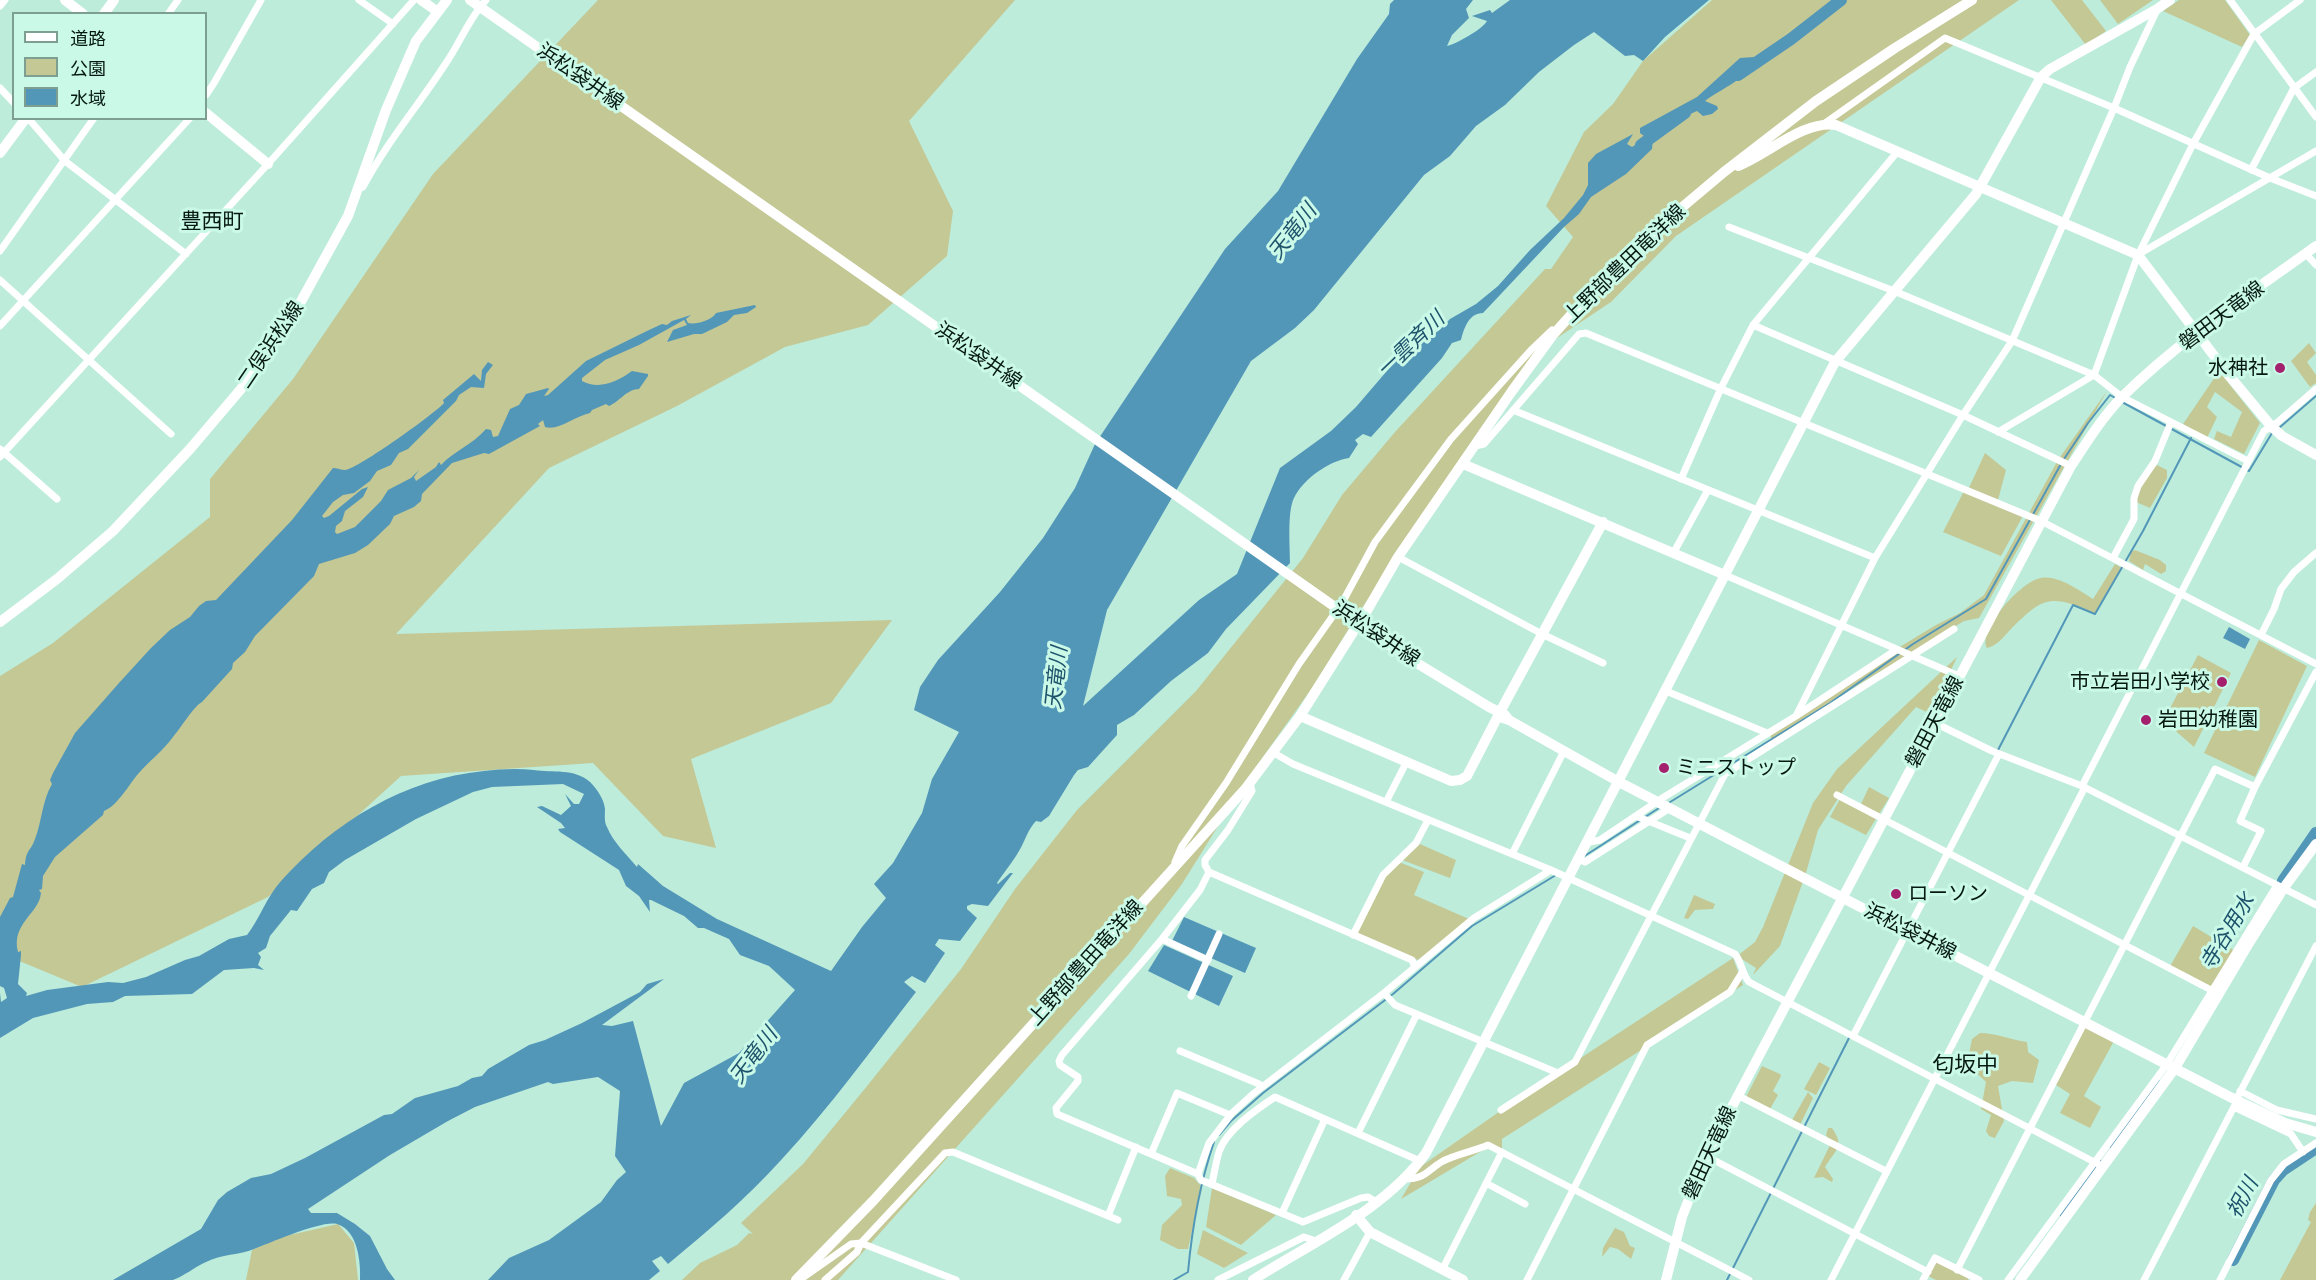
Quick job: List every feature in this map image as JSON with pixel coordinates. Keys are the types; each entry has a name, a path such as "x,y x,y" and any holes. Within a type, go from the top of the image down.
{"main road":[{"path":"65,0 80,12"},
{"path":"421,0 438,12"},
{"name":"二俣浜松線","path":"0,622 57,579 113,531 190,449 241,389 293,316 348,216 402,72 416,41 447,0"},
{"name":"浜松袋井線","path":"470,0 483,4 492,16 1402,654 1499,714 1619,782 2237,1100 2285,1123 2316,1132"},
{"name":"上野部豊田竜洋線","path":"1365,614 1398,556 1552,336 1596,287 1648,236 1724,172 1816,101 1894,48 1972,0"},
{"path":"1260,1278 1376,1202 1405,1179 1420,1161 1441,1127 1577,858 1619,782 1835,362 1980,187 2041,77 2050,69 2170,0"},
{"path":"207,114 268,164"},
{"path":"0,153 25,120"},
{"path":"1724,172 1748,163 1811,127 1825,123 1836,125 2138,255 2196,334 2271,426 2282,436 2316,455"},
{"name":"磐田天竜線","path":"1666,1280 1683,1211 1706,1156 2072,466 2122,397 2196,334 2316,246"},
{"path":"1463,464 1725,575"},
{"path":"1300,716 1451,781 1467,776 1603,522"},
{"name":"上野部豊田竜洋線","path":"796,1280 873,1201 1250,783 1300,716 1355,629"},
{"path":"2020,1280 2098,1163 2171,1066 2280,887 2312,858 2316,844"},
{"path":"1356,1215 1370,1232 1463,1280"}],"street":[{"path":"0,6 5,0"},
{"path":"207,94 261,0"},
{"path":"359,0 393,24"},
{"path":"57,499 1,453 186,254 414,0"},
{"path":"2230,0 2316,117"},
{"path":"1998,432 2094,375 2138,255 2193,144 2254,34 2300,0"},
{"path":"348,216 376,162 447,62 483,4"},
{"path":"1796,716 1875,558 1963,415 2012,341 2065,223 2133,59 2157,9"},
{"path":"1825,123 1945,38 2114,108 2251,170 2316,196"},
{"path":"2251,170 2294,88 2316,72"},
{"path":"0,88 12,101"},
{"path":"29,120 65,160 186,254"},
{"path":"0,251 93,120"},
{"path":"0,326 188,120"},
{"path":"1681,479 1721,388 1753,325 1898,151"},
{"path":"2138,255 2316,151"},
{"path":"1729,227 1811,257 2094,375 2122,397 2248,461"},
{"path":"2306,254 2316,265"},
{"path":"0,280 171,434"},
{"path":"1173,867 1182,846 1226,783 1299,664 1338,609 1375,542 1451,439 1531,350 1596,287"},
{"path":"1753,325 1963,415 2072,466"},
{"path":"1475,446 1484,444 1579,334 1586,333 2041,521 2316,664"},
{"path":"1831,1280 1990,973 2180,593 2264,431 2316,389"},
{"path":"1513,410 1875,558"},
{"path":"2113,558 2134,519 2134,498 2138,486 2155,461 2171,422"},
{"path":"1674,552 1708,490"},
{"path":"2261,635 2274,609 2280,589 2294,572 2316,553"},
{"path":"1398,556 1542,634 1603,663"},
{"path":"1725,575 1896,651 1959,676"},
{"path":"1501,1110 1575,1062 1725,774 1954,629"},
{"path":"1585,843 1600,840 1636,816 1664,804 1767,733 1896,651"},
{"path":"2243,867 2261,831 2240,821 2255,787 2316,672"},
{"path":"1666,690 1767,733"},
{"path":"1935,723 1999,754 2083,786 2316,905"},
{"path":"1767,733 1768,745"},
{"path":"1512,854 1564,751"},
{"path":"1274,753 1293,764 1551,870 1736,954 1749,982 2098,1163 2008,1280"},
{"path":"1853,1036 1999,754"},
{"path":"1386,802 1406,763"},
{"path":"1957,1270 2215,769 2255,787"},
{"path":"1250,783 1252,791 1228,830 1205,860 1209,872 1412,960 1415,967"},
{"path":"1837,795 2216,992"},
{"path":"1577,858 1585,862 1649,821 1664,804"},
{"path":"1636,816 1690,838"},
{"path":"1353,935 1383,875 1416,843 1428,820"},
{"path":"1198,1174 1209,1143 1230,1115 1262,1087 1384,993 1474,918 1551,870"},
{"path":"1209,872 1200,890 1162,939 1059,1060 1060,1065 1078,1077 1078,1081 1056,1108 1057,1114 1303,1222 1361,1198 1368,1197 1376,1202"},
{"path":"1191,996 1219,934"},
{"path":"1162,939 1208,960"},
{"path":"2144,1280 2316,946"},
{"path":"1527,1280 1647,1045 1730,992 1743,971"},
{"path":"1384,993 1391,1002 1416,1014 1558,1073"},
{"path":"1358,1133 1416,1014"},
{"path":"1180,1051 1262,1087"},
{"path":"1151,1154 1177,1093 1230,1115"},
{"path":"1737,1095 1887,1172"},
{"path":"1212,1184 1219,1150 1226,1139 1248,1116 1275,1097 1420,1161"},
{"path":"2237,1100 2316,1119"},
{"path":"2237,1100 2291,1134 2303,1152"},
{"path":"1281,1213 1325,1119"},
{"path":"2220,1280 2271,1180 2284,1164 2316,1143"},
{"path":"1405,1179 1417,1179 1441,1162 1488,1146 1749,1280"},
{"path":"1108,1216 1136,1147"},
{"path":"825,1280 857,1252 861,1243 945,1153 953,1152 1118,1220"},
{"path":"1442,1270 1502,1152"},
{"path":"1706,1156 1928,1272"},
{"path":"1486,1183 1525,1204"},
{"path":"1344,1280 1370,1232"},
{"path":"1218,1280 1304,1237 1316,1242"},
{"path":"796,1280 806,1276 851,1244 861,1243 956,1280"},
{"path":"1923,1280 1935,1258 1978,1280"}],"green space":[{"path":"598,0 1015,0 909,121 953,211 947,256 868,325 785,347 677,406 549,468 396,634 892,620 831,703 691,759 716,848 663,836 593,763 401,776 268,897 82,987 0,953 0,676 53,643 210,517 210,479 293,379 433,174"},
{"path":"1712,0 2019,0 1676,236 1611,302 1533,354 1358,614 1312,688 1248,778 1182,884 1129,954 838,1280 682,1280 700,1263 737,1245 749,1233 753,1234 741,1223 803,1164 863,1091 961,969 1015,889 1077,810 1196,691 1303,558 1342,495 1395,432 1545,269 1551,269 1573,237 1546,206 1584,132 1613,104 1643,61"},
{"path":"2051,0 2082,0 2106,31 2086,45"},
{"path":"2100,0 2153,0 2118,24"},
{"path":"2179,0 2225,0 2250,35 2242,47 2163,11"},
{"path":"2309,343 2316,353 2307,362 2316,375 2316,383 2310,387 2291,361"},
{"path":"2219,371 2260,423 2244,454 2214,439 2217,431 2231,437 2242,412 2215,392 2207,407 2217,417 2206,440 2183,424"},
{"path":"2107,391 1979,618 1964,621 1843,694 1771,744 1771,731 1898,648 1960,613 1984,595 2058,460"},
{"path":"1985,453 2006,470 1998,500 2024,514 2001,556 1943,532 1965,489 1968,490"},
{"path":"2157,465 2167,470 2167,478 2150,508 2136,502 2144,482"},
{"path":"2135,550 2160,560 2166,565 2166,571 2161,574 2145,564 2143,570 2129,561 2131,552"},
{"path":"2115,564 2122,568 2095,614 2067,603 2048,602 2030,611 1999,641 1987,648 1986,640 1995,618 2013,596 2033,581 2041,578 2054,579 2068,584 2093,599"},
{"path":"2259,640 2307,666 2255,777 2204,753"},
{"path":"2198,655 2231,673 2194,747 2171,727 2167,714"},
{"path":"1957,657 1931,714 1916,707 1846,786 1818,830 1806,873 1780,946 1753,975 1756,968 1737,956 1755,942 1763,927 1813,803 1837,769"},
{"path":"1869,787 1889,798 1866,835 1830,817 1841,797 1860,806"},
{"path":"1420,844 1456,860 1450,878 1402,860"},
{"path":"1399,862 1424,872 1414,895 1469,919 1418,960 1357,934 1385,877"},
{"path":"1694,895 1715,904 1713,909 1695,910 1688,919 1684,918"},
{"path":"2193,926 2235,951 2212,990 2169,968"},
{"path":"1733,958 1743,985 1502,1139 1502,1152 1490,1146 1401,1199 1420,1167 1506,1107"},
{"path":"2085,1022 2114,1041 2084,1096 2101,1107 2090,1128 2060,1113 2070,1094 2053,1083"},
{"path":"1980,1033 2027,1042 2028,1052 2039,1060 2033,1083 2012,1081 1998,1086 2004,1121 1995,1138 1989,1136 1986,1131 1991,1115 1981,1109 1986,1082 1967,1064 1972,1039"},
{"path":"1819,1062 1830,1068 1816,1095 1804,1089"},
{"path":"1762,1066 1781,1076 1773,1091 1778,1095 1770,1109 1746,1097"},
{"path":"1808,1092 1813,1098 1800,1125 1792,1120"},
{"path":"1828,1128 1832,1128 1838,1140 1837,1148 1825,1167 1833,1179 1832,1182 1823,1177 1814,1178 1831,1143 1826,1135"},
{"path":"1170,1168 1194,1178 1202,1187 1188,1249 1178,1249 1160,1240 1162,1225 1182,1205 1181,1199 1167,1196 1165,1176"},
{"path":"1212,1188 1276,1215 1241,1245 1206,1227"},
{"path":"2316,1203 2316,1280 2280,1280 2311,1222 2308,1220 2310,1212"},
{"path":"338,1224 354,1243 358,1280 246,1280 252,1250 281,1237"},
{"path":"1615,1228 1624,1232 1630,1246 1635,1248 1631,1259 1618,1249 1610,1247 1602,1257 1603,1248"},
{"path":"1203,1230 1248,1253 1224,1268 1197,1254"},
{"path":"1935,1258 1970,1276 1968,1280 1936,1280 1926,1275"}],"water":[{"name":"天竜川","path":"1394,0 1473,0 1466,9 1469,18 1452,35 1447,46 1469,36 1487,21 1472,16 1490,10 1492,13 1510,0 1709,0 1665,37 1643,61 1634,55 1625,56 1594,32 1539,72 1505,105 1476,126 1450,156 1424,175 1314,310 1295,328 1251,361 1107,610 1083,706 1199,600 1237,574 1280,468 1331,431 1356,407 1410,344 1437,332 1450,319 1476,304 1498,286 1530,250 1564,218 1583,195 1588,185 1588,163 1596,154 1633,134 1627,144 1632,147 1644,136 1640,133 1640,128 1697,97 1740,58 1754,57 1752,64 1741,77 1705,101 1717,106 1718,109 1712,114 1703,116 1697,111 1654,130 1652,149 1626,174 1591,197 1579,214 1483,313 1471,318 1461,340 1452,343 1442,358 1371,437 1363,434 1355,440 1358,444 1349,458 1325,467 1304,484 1294,498 1290,512 1290,563 1226,629 1208,653 1171,681 1134,715 1117,725 1117,735 1088,767 1078,770 1049,816 1041,822 1036,821 1031,828 1017,855 997,883 1013,873 988,906 972,904 967,906 967,909 977,918 960,941 939,939 935,945 945,953 925,983 912,976 904,982 916,992 817,1119 755,1187 668,1264 661,1256 652,1261 660,1271 649,1280 488,1280 509,1258 549,1240 601,1202 626,1172 615,1156 620,1091 598,1077 553,1084 548,1082 475,1107 448,1121 390,1155 308,1209 311,1213 337,1213 370,1236 395,1280 360,1280 359,1256 354,1240 344,1227 330,1224 296,1233 249,1251 212,1259 173,1280 113,1280 201,1229 218,1200 251,1178 271,1174 305,1158 384,1115 392,1114 415,1098 458,1086 472,1078 482,1076 488,1069 529,1045 582,1023 640,992 647,984 664,979 602,1025 612,1026 633,1021 661,1126 684,1083 739,1053 795,990 769,966 740,955 729,939 704,928 698,928 684,916 649,900 650,912 639,896 626,886 619,870 560,832 558,829 565,828 561,823 537,807 542,806 561,815 571,806 565,794 574,804 579,804 584,794 563,784 492,787 473,792 416,819 345,860 329,872 324,883 312,889 297,911 291,910 270,936 266,948 258,953 261,957 258,965 264,970 254,968 224,970 192,994 125,996 113,1002 87,1004 33,1018 0,1038 0,993 1,1002 7,998 4,988 0,986 0,917 10,898 13,897 22,864 25,865 35,839 46,797 52,784 50,780 75,733 151,648 170,630 190,617 199,606 206,601 216,600 292,520 333,468 345,470 353,467 397,439 439,408 444,403 443,400 474,374 481,381 482,370 488,362 493,365 486,374 484,388 471,387 459,395 456,401 408,449 399,453 391,465 377,471 370,481 354,493 343,495 333,502 322,516 324,518 362,489 368,487 363,497 345,511 342,521 336,526 337,534 355,527 381,501 388,490 411,478 419,470 414,477 416,481 436,467 439,462 441,465 486,429 491,430 493,437 498,436 510,409 519,405 526,394 548,388 544,396 548,395 586,361 662,324 667,325 691,315 686,319 688,323 699,323 716,313 755,305 756,307 747,313 734,315 727,322 702,334 667,342 673,330 687,325 684,320 639,345 605,360 582,378 582,381 595,385 608,384 632,371 648,374 648,376 639,389 631,391 609,406 606,404 556,427 545,427 543,420 538,424 540,426 489,454 484,453 452,463 422,494 421,501 414,507 394,516 390,524 368,545 355,553 319,564 314,576 255,636 245,652 233,663 232,669 195,708 169,742 138,774 118,800 55,857 43,876 42,889 39,890 41,893 36,907 18,933 18,952 21,951 21,955 18,984 27,993 26,996 47,990 108,982 123,983 146,977 199,956 229,939 247,935 281,881 324,840 347,822 372,807 426,783 454,776 509,769 563,772 584,778 593,785 602,798 605,823 610,833 637,867 638,864 663,886 717,919 831,971 886,898 874,884 893,863 922,813 932,779 959,732 914,710 920,687 938,660 1000,592 1043,538 1075,488 1095,444 1225,249 1278,191 1357,59 1389,14 1390,4"},
{"path":"2229,627 2250,639 2245,649 2223,638"},
{"path":"1184,917 1256,948 1245,973 1172,941"},
{"path":"1164,945 1233,976 1219,1006 1148,971"}],"waterway":[{"name":"一雲斉川","path":"1738,75 1791,39 1841,0"},
{"name":"一雲斉川","path":"1641,145 1685,113"},
{"path":"2064,459 2110,395 2117,399"},
{"path":"2279,428 2316,396"},
{"path":"2122,402 2249,471 2272,433"},
{"path":"1997,752 2073,605 2095,614 2143,531 2191,438"},
{"path":"1667,804 1830,703 1913,644 1986,599 2061,464"},
{"path":"1583,857 1659,808"},
{"name":"寺谷用水","path":"2283,881 2316,833"},
{"path":"1219,1135 1231,1121 1263,1093 1393,994 1472,926 1556,875"},
{"path":"1727,1280 1850,1036"},
{"name":"寺谷用水","path":"2113,1143 2156,1085"},
{"path":"1174,1280 1188,1272 1197,1206 1214,1142"},
{"name":"祝川","path":"2233,1260 2274,1180 2283,1170 2316,1148"},
{"name":"寺谷用水","path":"2064,1212 2097,1164"}],"place":[{"name":"水神社","path":"2280,368"},
{"name":"市立岩田小学校","path":"2222,682"},
{"name":"岩田幼稚園","path":"2146,720"},
{"name":"ミニストップ","path":"1664,768"},
{"name":"ローソン","path":"1896,894"}],"district":[{"name":"豊西町","path":"212,222"},
{"name":"匂坂中","path":"1965,1066"}]}
